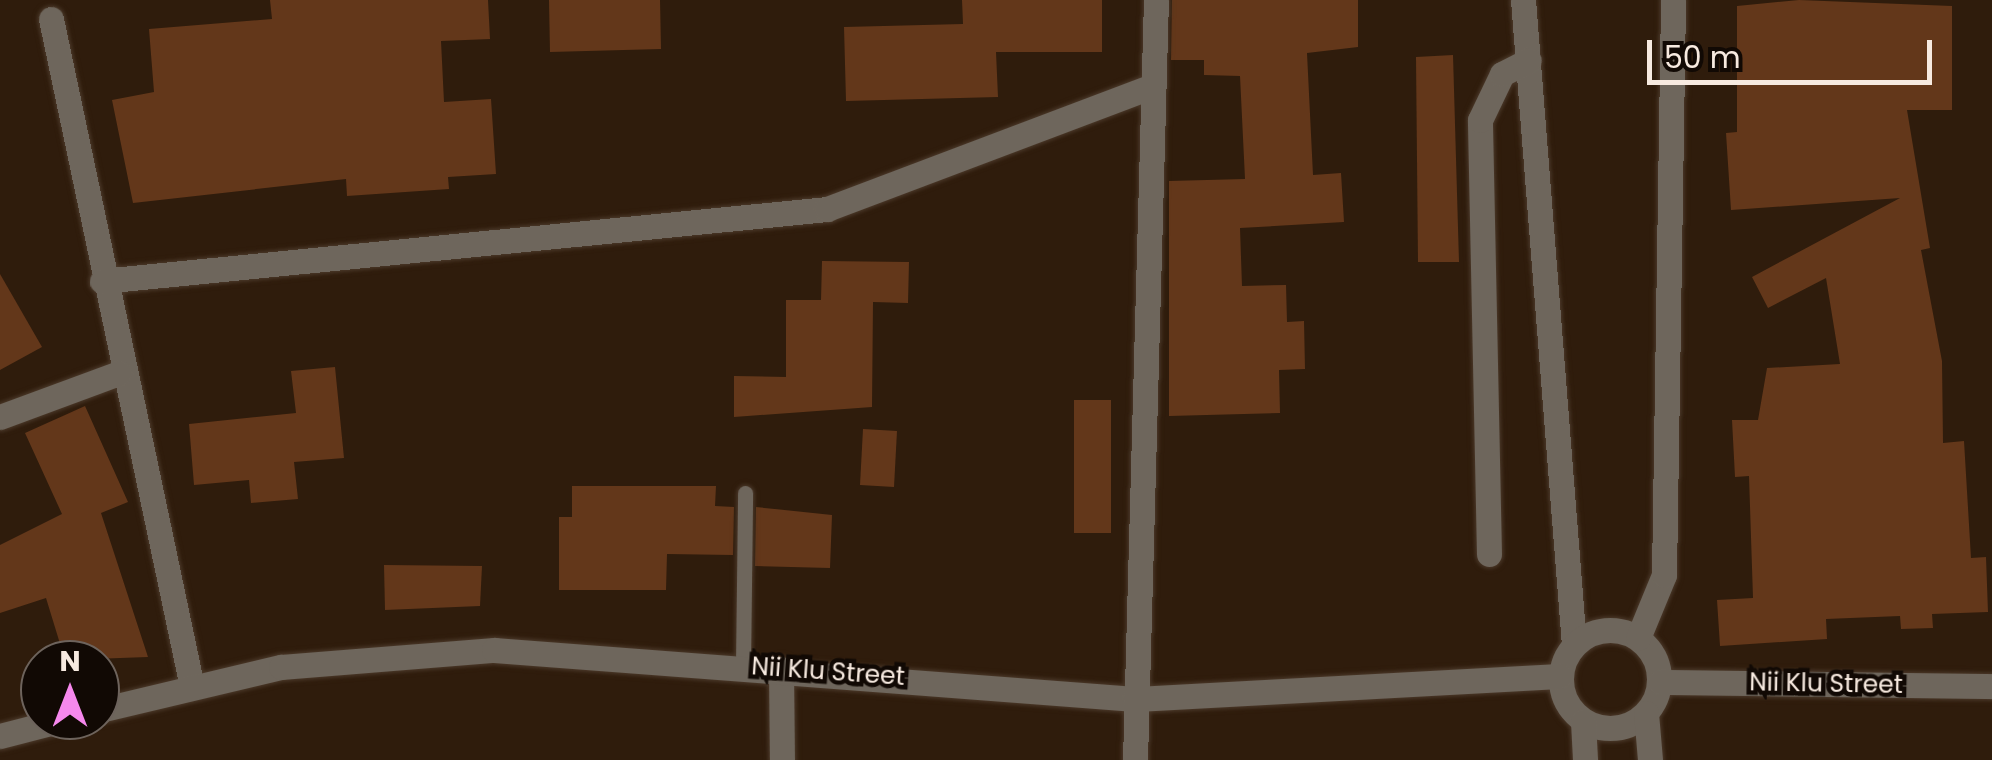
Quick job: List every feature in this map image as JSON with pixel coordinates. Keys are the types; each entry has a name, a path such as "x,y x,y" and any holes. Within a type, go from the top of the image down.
{"street":[{"path":"1134,760 1147,88 1156,0"},
{"path":"1523,0 1574,645 1560,676 1583,720 1586,760"},
{"path":"1650,760 1646,713 1660,682 1638,638 1664,575 1673,0"},
{"path":"51,20 119,373 192,687"},
{"path":"1489,554 1480,120 1502,74 1529,60"},
{"path":"102,281 827,209 1147,88"},
{"path":"0,417 119,373"},
{"path":"1574,645 1604,630 1638,638"},
{"name":"Nii Klu Street","path":"120,705 281,667 494,650 1135,698 1560,676"},
{"path":"781,669 782,760"},
{"name":"Nii Klu Street","path":"1660,682 1992,686"},
{"path":"1583,720 1616,728 1646,713"}],"lane":[{"path":"744,666 745,493"}],"building":[{"path":"270,0 488,0 490,39 441,41 444,102 491,99 496,174 448,177 449,189 347,196 346,179 133,203 112,100 154,92 149,29 272,19"},
{"path":"549,0 660,0 661,49 550,52"},
{"path":"962,0 1102,0 1102,52 996,52 998,97 846,101 844,27 963,24"},
{"path":"1172,0 1358,0 1358,47 1307,53 1313,175 1341,173 1344,222 1240,228 1242,286 1286,285 1287,322 1304,321 1305,369 1279,370 1280,413 1169,416 1169,181 1245,179 1240,76 1204,75 1204,60 1171,60"},
{"path":"1799,0 1952,6 1952,110 1907,110 1930,248 1921,250 1942,361 1943,443 1964,441 1971,558 1986,557 1988,612 1932,614 1933,628 1901,629 1900,616 1826,619 1827,639 1720,646 1717,600 1753,598 1749,476 1735,477 1732,420 1758,420 1767,368 1840,364 1826,278 1768,308 1752,277 1900,198 1731,210 1726,133 1737,132 1737,6"},
{"path":"1453,55 1459,262 1418,262 1416,57"},
{"path":"822,261 909,262 908,303 873,302 872,407 734,417 734,376 786,377 786,300 821,300"},
{"path":"0,274 42,347 0,370"},
{"path":"335,367 344,458 294,462 298,499 251,503 249,480 194,485 189,424 296,413 291,371"},
{"path":"1074,400 1111,400 1111,533 1074,533"},
{"path":"85,406 128,502 101,513 148,657 120,658 120,640 59,640 46,598 0,613 0,545 62,514 25,433"},
{"path":"863,429 897,431 894,487 860,485"},
{"path":"572,486 716,486 715,506 734,507 733,555 667,554 666,590 559,590 559,517 572,517"},
{"path":"756,507 832,515 830,568 755,566"},
{"path":"384,565 482,566 480,606 385,610"}]}
